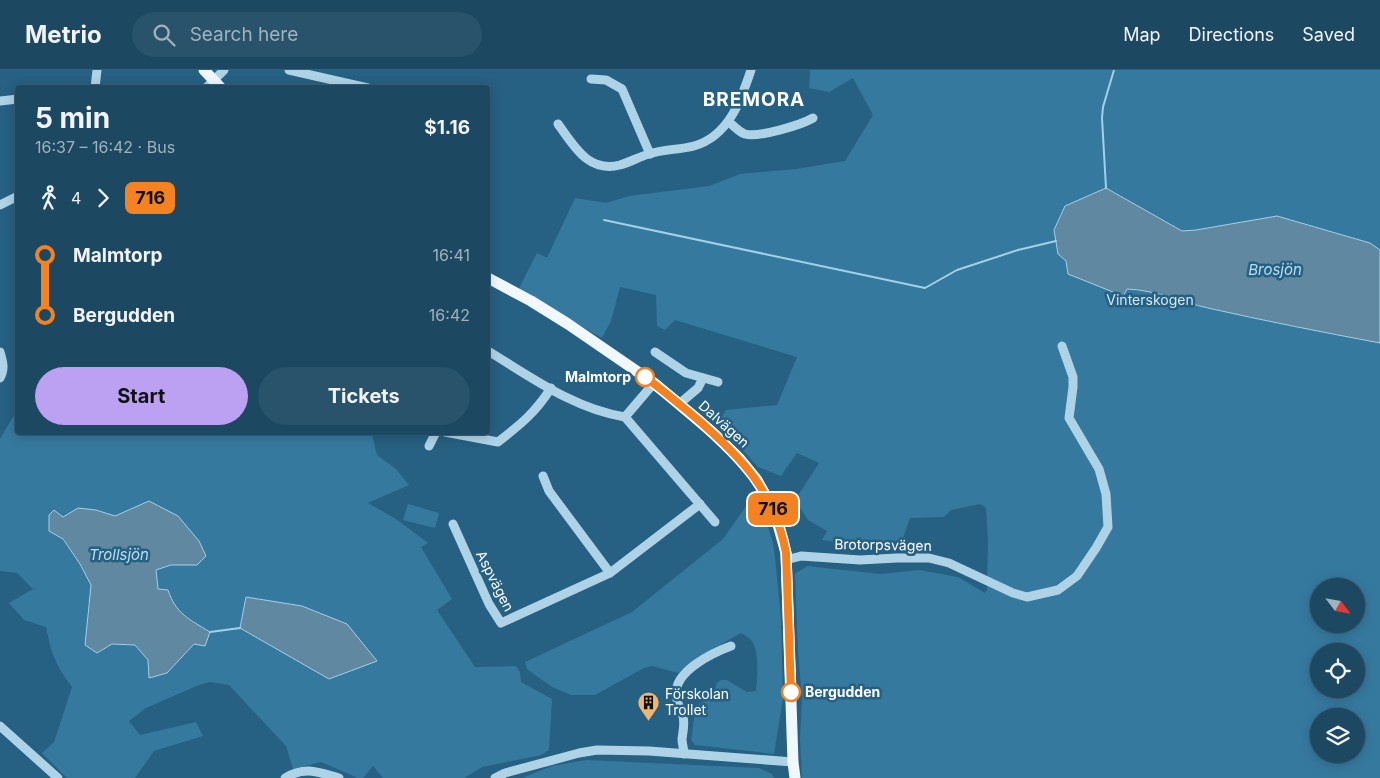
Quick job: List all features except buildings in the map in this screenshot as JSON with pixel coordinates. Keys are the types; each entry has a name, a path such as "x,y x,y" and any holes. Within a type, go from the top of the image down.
{"main road":[{"path":"204,70 214,85"},
{"name":"Dalvägen","path":"490,279 568,324 654,383 739,458 757,480 775,514 784,544 795,778"}],"street":[{"path":"96,85 97,70"},
{"path":"214,85 224,70"},
{"path":"289,70 355,85"},
{"path":"558,124 576,150 586,159 600,165 618,166 650,154 697,145 713,136 729,122 751,70"},
{"path":"591,79 606,80 622,89 650,154"},
{"path":"0,100 15,99"},
{"path":"729,122 744,134 755,135 802,124 813,118"},
{"path":"0,205 15,198"},
{"name":"Brotorpsvägen","path":"786,560 801,556 860,560 929,558 949,563 1013,593 1027,597 1058,590 1077,576 1108,527 1106,494 1099,470 1069,418 1073,377 1062,346"},
{"path":"0,352 4,364 3,373 0,378"},
{"path":"490,352 588,408 625,417 716,522"},
{"path":"655,352 686,373 718,382"},
{"path":"679,404 698,388 703,378"},
{"path":"625,417 654,383"},
{"path":"461,435 498,442 538,408 550,388"},
{"path":"429,446 434,435"},
{"path":"543,476 549,491 610,573"},
{"name":"Aspvägen","path":"453,524 489,604 501,623 610,573 700,504"},
{"path":"684,754 682,740 684,719 676,698 677,685 681,677 691,668 731,646"},
{"path":"0,726 58,778"},
{"path":"495,778 505,773 597,750 794,762"},
{"path":"285,778 295,772 306,771 316,771 339,778"}],"green space":[{"name":"Vinterskogen","path":"810,70 1380,70 1380,778 802,778 800,739 802,699 795,574 807,566 881,574 919,570 958,577 985,593 987,590 988,541 986,508 980,504 951,510 944,517 910,518 901,550 822,540 827,531 808,520 795,500 819,463 797,453 781,476 758,467 718,423 726,410 777,405 797,357 675,320 665,330 657,326 656,295 620,287 611,321 602,338 518,290 537,253 547,258 575,198 606,203 629,196 709,186 740,174 796,169 845,161 873,115 853,78 829,92 809,88"},
{"path":"15,413 15,435 372,435 377,455 396,469 409,485 368,503 396,519 428,543 421,547 452,599 437,610 475,667 516,666 520,672 521,682 552,699 549,750 541,755 482,767 464,778 383,778 373,766 363,778 358,778 321,762 293,769 286,746 229,685 210,682 146,708 129,721 140,735 196,722 203,736 154,751 135,778 67,778 42,753 54,742 72,687 55,659 46,627 24,620 9,603 33,589 17,573 0,571 0,439","holes":["149,501 197,565 171,565 156,570 158,589 168,590 194,644 167,673 149,678 148,660 135,645 112,644 97,653 87,619 91,585 80,564 62,539 96,510 115,516"]},
{"path":"749,502 766,521 775,557 781,618 783,699 774,754 695,745 691,740 696,705 712,698 717,683 721,680 727,680 747,692 756,691 756,651 751,640 741,633 706,653 678,673 652,666 644,668 595,695 571,695 552,687 527,669 525,662 632,612 723,539"},
{"path":"408,504 439,513 435,528 403,520"},
{"path":"586,760 759,768 772,774 774,778 522,778 552,766"}],"water":[{"name":"Brosjön","path":"1106,188 1182,231 1277,216 1370,243 1380,250 1380,343 1229,313 1138,290 1127,289 1123,296 1068,274 1066,261 1058,254 1054,230 1065,206"},
{"name":"Trollsjön","path":"149,501 178,516 199,541 206,556 197,565 171,565 156,570 158,589 168,590 175,605 184,615 210,632 205,646 194,644 167,673 149,678 148,660 135,645 112,644 97,653 85,645 91,585 80,564 63,539 49,531 49,515 54,510 63,517 78,508 96,510 115,516"},
{"path":"246,597 302,606 347,624 377,661 329,679 240,628"}],"waterway":[{"path":"1106,188 1102,118 1103,107 1114,70"},
{"path":"604,220 925,288 957,270 1018,250 1056,241"},
{"path":"210,632 240,628"}],"bus line":[{"name":"716","path":"645,377 712,432 739,458 757,480 770,502 782,534 786,553 791,692"}],"place":[{"name":"Malmtorp","path":"645,377"},
{"name":"Bergudden","path":"791,692"},
{"name":"Förskolan Trollet","path":"649,721"}],"district":[{"name":"BREMORA","path":"754,99"}]}
